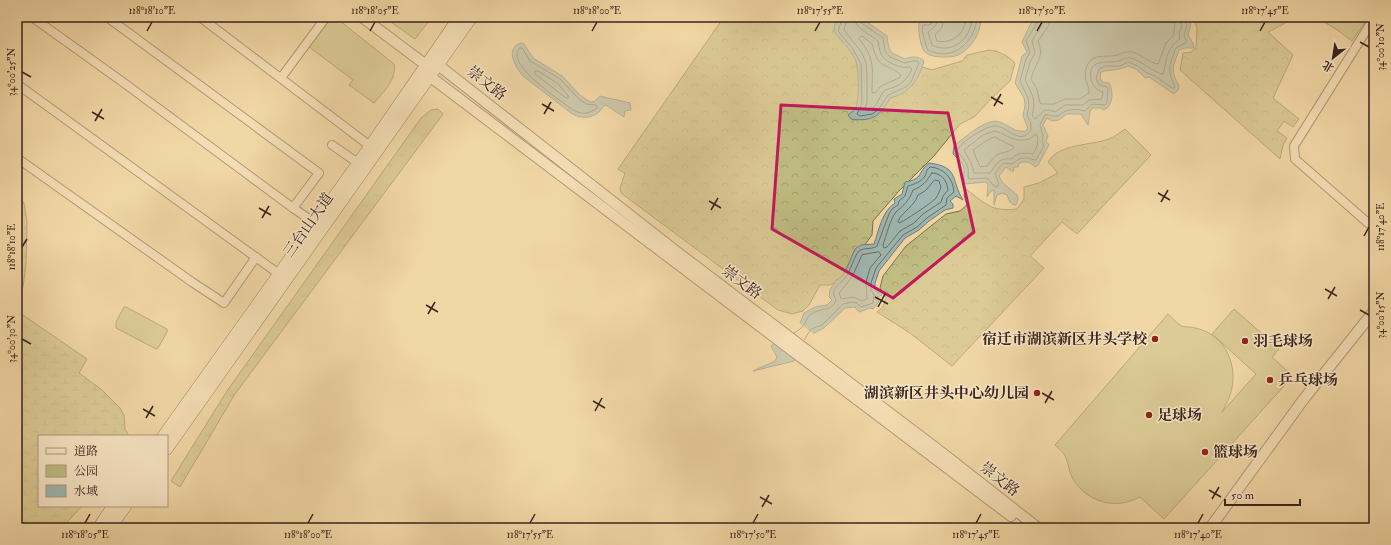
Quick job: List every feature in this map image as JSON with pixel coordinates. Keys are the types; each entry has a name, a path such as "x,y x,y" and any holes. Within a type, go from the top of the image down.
{"main road":[{"name":"三台山大道","path":"168,448 429,67 459,17"},
{"name":"三台山大道","path":"164,435 370,146 429,67 472,17"},
{"path":"98,528 112,507"},
{"path":"110,528 125,507"}],"street":[{"path":"32,17 293,208 315,222"},
{"path":"107,17 319,174 293,208"},
{"path":"200,17 370,146"},
{"path":"280,78 326,17"},
{"path":"362,17 429,67"},
{"path":"1368,223 1295,159 1294,146 1374,18"},
{"name":"崇文路","path":"429,67 1027,528"},
{"name":"崇文路","path":"429,67 677,252 941,452 1038,528"},
{"path":"17,84 279,274"},
{"path":"332,145 358,163"},
{"path":"17,158 224,303 256,258"},
{"path":"1210,528 1303,400 1374,312"},
{"path":"1217,528 1285,432 1329,374 1374,319"}],"highlighted area":[{"path":"781,105 948,113 974,232 893,298 772,229"}],"green space":[{"path":"332,17 335,17 394,64 391,80 374,103 349,85 353,80 309,47"},
{"path":"384,17 432,17 415,39"},
{"path":"724,17 847,17 889,56 932,70 962,61 967,55 989,50 996,51 1007,56 1015,63 1010,81 974,117 960,124 934,156 899,191 873,221 872,235 838,282 829,285 820,285 809,305 803,311 792,314 778,310 621,193 620,188 625,173 618,169"},
{"path":"1192,17 1365,17 1367,19 1352,41 1326,23 1311,18 1293,20 1268,32 1293,55 1273,98 1299,119 1293,127 1284,121 1277,131 1287,138 1283,145 1280,159 1180,70 1183,53 1191,52 1196,48 1197,27"},
{"path":"438,109 443,114 235,394 180,487 171,481 227,391 421,118 431,110"},
{"path":"1125,129 1151,155 1077,234 1062,222 1030,256 1044,268 952,366 910,333 877,312 883,307 886,298 880,288 883,276 906,246 946,214 960,211 967,205 964,195 966,189 989,206 1008,210 1017,209 1024,199 1024,187 1039,183 1058,173 1048,162 1053,156 1067,148 1109,139"},
{"path":"17,193 24,203 27,222 26,265 23,287 17,300"},
{"path":"124,307 167,329 167,332 158,348 156,349 116,328 116,322"},
{"path":"1234,309 1279,349 1272,357 1293,376 1164,519 1140,497 1122,503 1107,503 1087,494 1072,477 1065,456 1055,445 1168,314 1178,324 1209,333 1217,339 1228,354 1233,371 1233,380 1229,398 1222,412 1256,374 1212,334"},
{"path":"17,311 87,359 79,373 102,390 120,408 124,415 125,429 128,435 38,435 38,507 81,507 62,528 17,528"}],"water":[{"path":"840,17 860,17 887,36 890,49 893,53 905,59 915,57 924,61 919,74 908,89 897,96 890,98 879,113 865,120 851,119 848,115 857,105 858,76 853,55 834,31 835,24"},
{"path":"929,17 981,17 981,23 975,39 968,48 956,56 943,57 929,54 923,50 919,33 919,22 924,20 928,21"},
{"path":"1037,17 1188,17 1191,24 1188,35 1194,48 1179,50 1175,60 1173,72 1179,86 1178,90 1174,94 1149,77 1145,78 1136,69 1128,66 1121,69 1101,72 1100,78 1102,82 1109,83 1112,90 1111,102 1107,108 1104,110 1100,108 1092,108 1088,125 1081,114 1067,114 1059,120 1052,121 1047,118 1043,125 1048,136 1046,141 1049,145 1038,165 1035,167 1028,162 1019,163 1018,167 1014,167 1013,172 1006,167 999,176 1002,182 1017,195 1018,199 1016,205 1010,202 1007,195 1002,193 997,195 994,205 994,190 991,191 987,197 988,185 986,182 965,184 964,167 953,154 954,146 982,125 995,121 1019,131 1026,131 1028,128 1023,116 1025,105 1024,98 1015,83 1022,56 1027,52 1022,42 1032,21"},
{"path":"521,43 524,44 533,58 562,76 580,95 587,100 591,102 595,101 600,96 622,101 630,103 631,110 625,111 624,117 606,105 599,112 589,117 581,117 571,113 523,76 520,72 512,54 513,49"},
{"path":"929,163 939,165 950,171 963,200 956,196 950,201 953,204 953,208 945,210 919,230 905,238 879,271 875,283 875,290 882,295 876,298 879,302 873,309 869,308 860,312 855,307 845,308 824,328 814,333 794,361 753,371 775,361 777,357 771,346 800,323 804,313 815,307 827,305 832,300 829,297 830,290 836,280 845,272 855,249 861,245 874,244 884,216 895,203 894,199 902,194 905,182 911,181 918,177 925,166"}],"pier":[{"path":"798,322 815,335 798,359 775,341"}],"place":[{"name":"宿迁市湖滨新区井头学校","path":"1155,339"},
{"name":"羽毛球场","path":"1245,341"},
{"name":"乒乓球场","path":"1270,380"},
{"name":"湖滨新区井头中心幼儿园","path":"1037,393"},
{"name":"足球场","path":"1149,415"},
{"name":"篮球场","path":"1205,452"}]}
